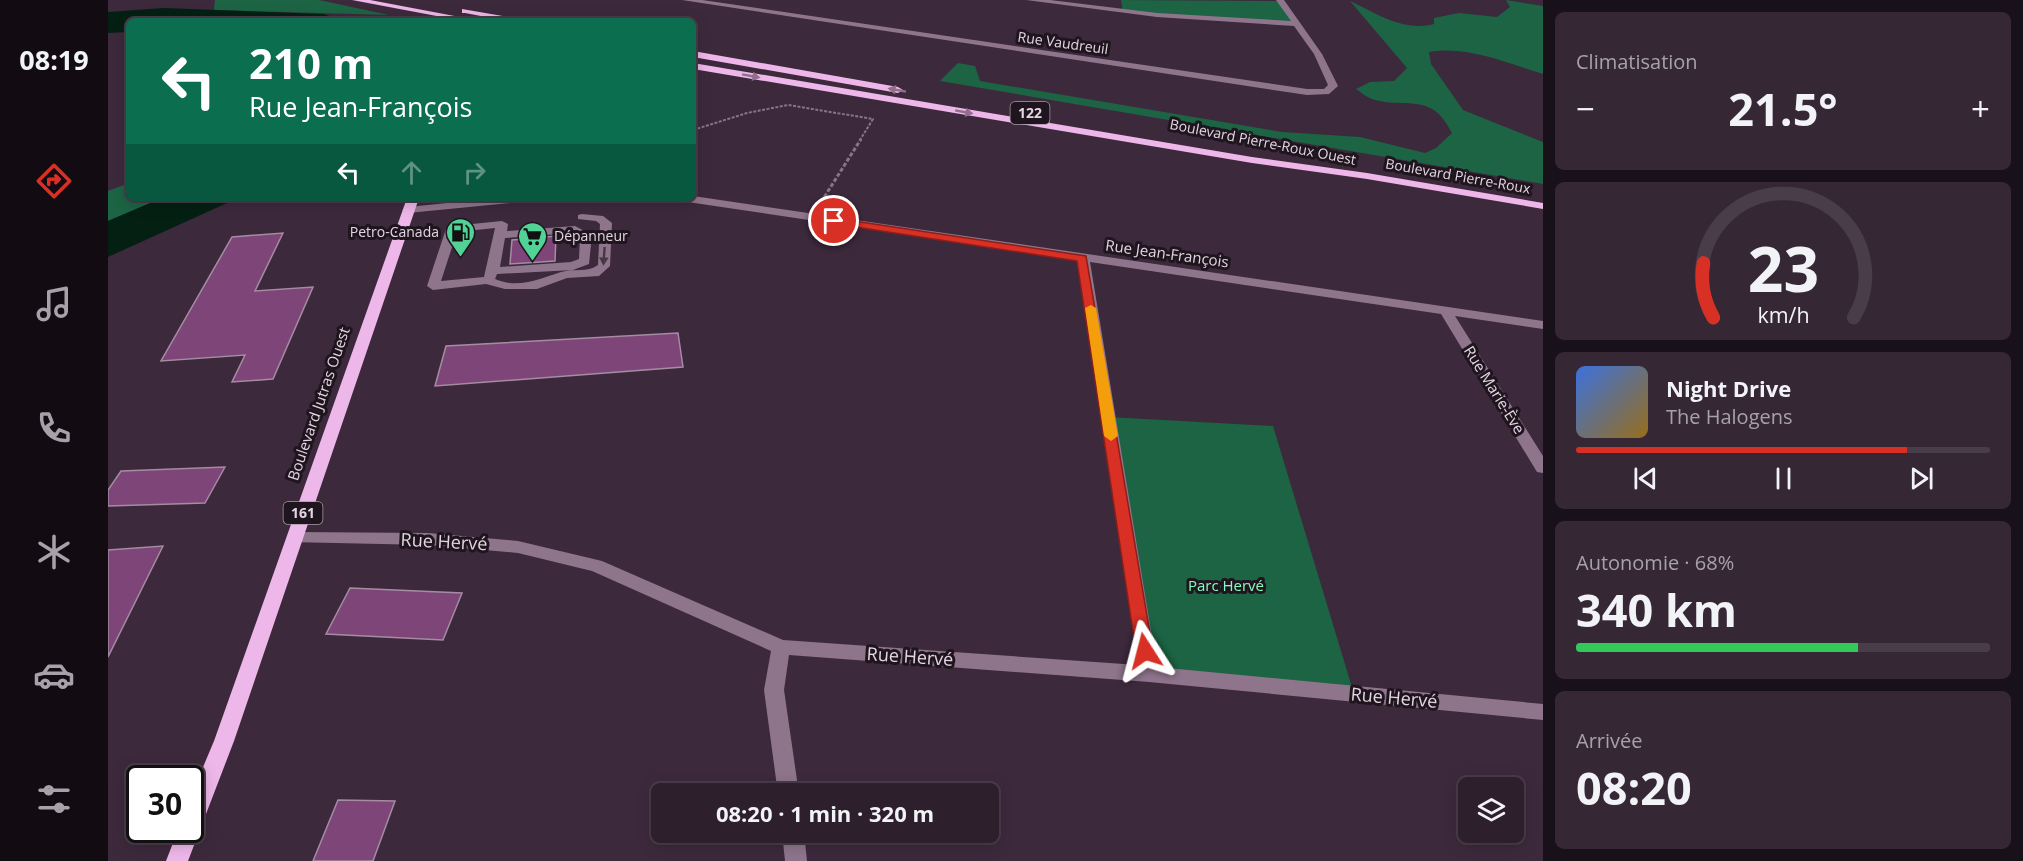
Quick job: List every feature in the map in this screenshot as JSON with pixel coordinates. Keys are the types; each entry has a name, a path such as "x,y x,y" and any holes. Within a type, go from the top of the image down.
{"main road":[{"path":"356,0 500,18"},
{"path":"404,0 479,15"},
{"name":"Boulevard Pierre-Roux Ouest","path":"696,55 1255,152 1367,176"},
{"name":"Boulevard Pierre-Roux Ouest","path":"696,67 1252,160 1367,176"},
{"name":"Boulevard Pierre-Roux","path":"1367,176 1543,206"},
{"name":"Boulevard Jutras Ouest","path":"204,792 224,741 411,204"},
{"name":"Boulevard Jutras Ouest","path":"177,861 184,843"}],"street":[{"name":"Rue Vaudreuil","path":"686,0 1307,92 1326,92 1333,86 1327,71 1280,0"},
{"path":"1030,0 1157,15 1296,24"},
{"name":"Rue Jean-François","path":"696,200 1543,326"},
{"path":"411,204 470,201"},
{"path":"500,236 575,229 586,235 585,261 573,266 491,275 433,286 452,229 502,224 491,275 499,286 554,282 564,275 595,273 604,266 606,223 598,218 582,217"},
{"path":"1083,259 1149,674"},
{"name":"Rue Marie-Ève","path":"1446,312 1543,468"},
{"name":"Rue Hervé","path":"295,538 428,539 518,547 596,566 781,647 1149,674 1543,712"},
{"path":"781,647 774,690 787,783"},
{"path":"794,843 796,861"}],"path":[{"path":"696,129 747,113 788,105 873,119 812,218"}],"green space":[{"path":"215,0 319,0 389,15 214,10"},
{"path":"1121,0 1280,1 1296,24 1123,12"},
{"path":"1506,0 1543,6 1543,74 1486,56 1457,51 1429,52 1431,64 1463,110 1543,142 1543,184 940,81 958,63 975,66 980,81 1282,132 1360,137 1425,153 1436,148 1452,133 1435,111 1416,104 1372,99 1356,89 1370,82 1394,81 1407,68 1350,1 1401,24 1423,26 1434,24 1434,18 1459,13 1497,17 1510,7"},
{"path":"126,184 126,201 155,201 108,221 108,191"},
{"name":"Parc Hervé","path":"1108,417 1273,426 1354,694 1149,674"}],"shaded area":[{"path":"164,8 323,14 336,18 126,18 126,32 108,33 108,12"},
{"path":"155,201 231,201 108,257 108,221"}],"building":[{"path":"283,233 255,291 313,287 273,379 232,382 245,355 161,361 232,237"},
{"path":"556,236 555,261 510,264 512,240"},
{"path":"678,333 683,367 435,386 446,346"},
{"path":"225,467 205,503 108,506 108,490 121,471"},
{"path":"163,546 108,657 108,550"},
{"path":"350,588 462,593 443,640 326,634"},
{"path":"338,800 395,801 373,861 313,861"}],"slow traffic":[{"path":"1091,308 1111,436"}],"place":[{"name":"Petro-Canada","path":"460,258"},
{"name":"Dépanneur","path":"533,262"}],"route":[{"path":"834,221 1083,259 1145,651"}]}
